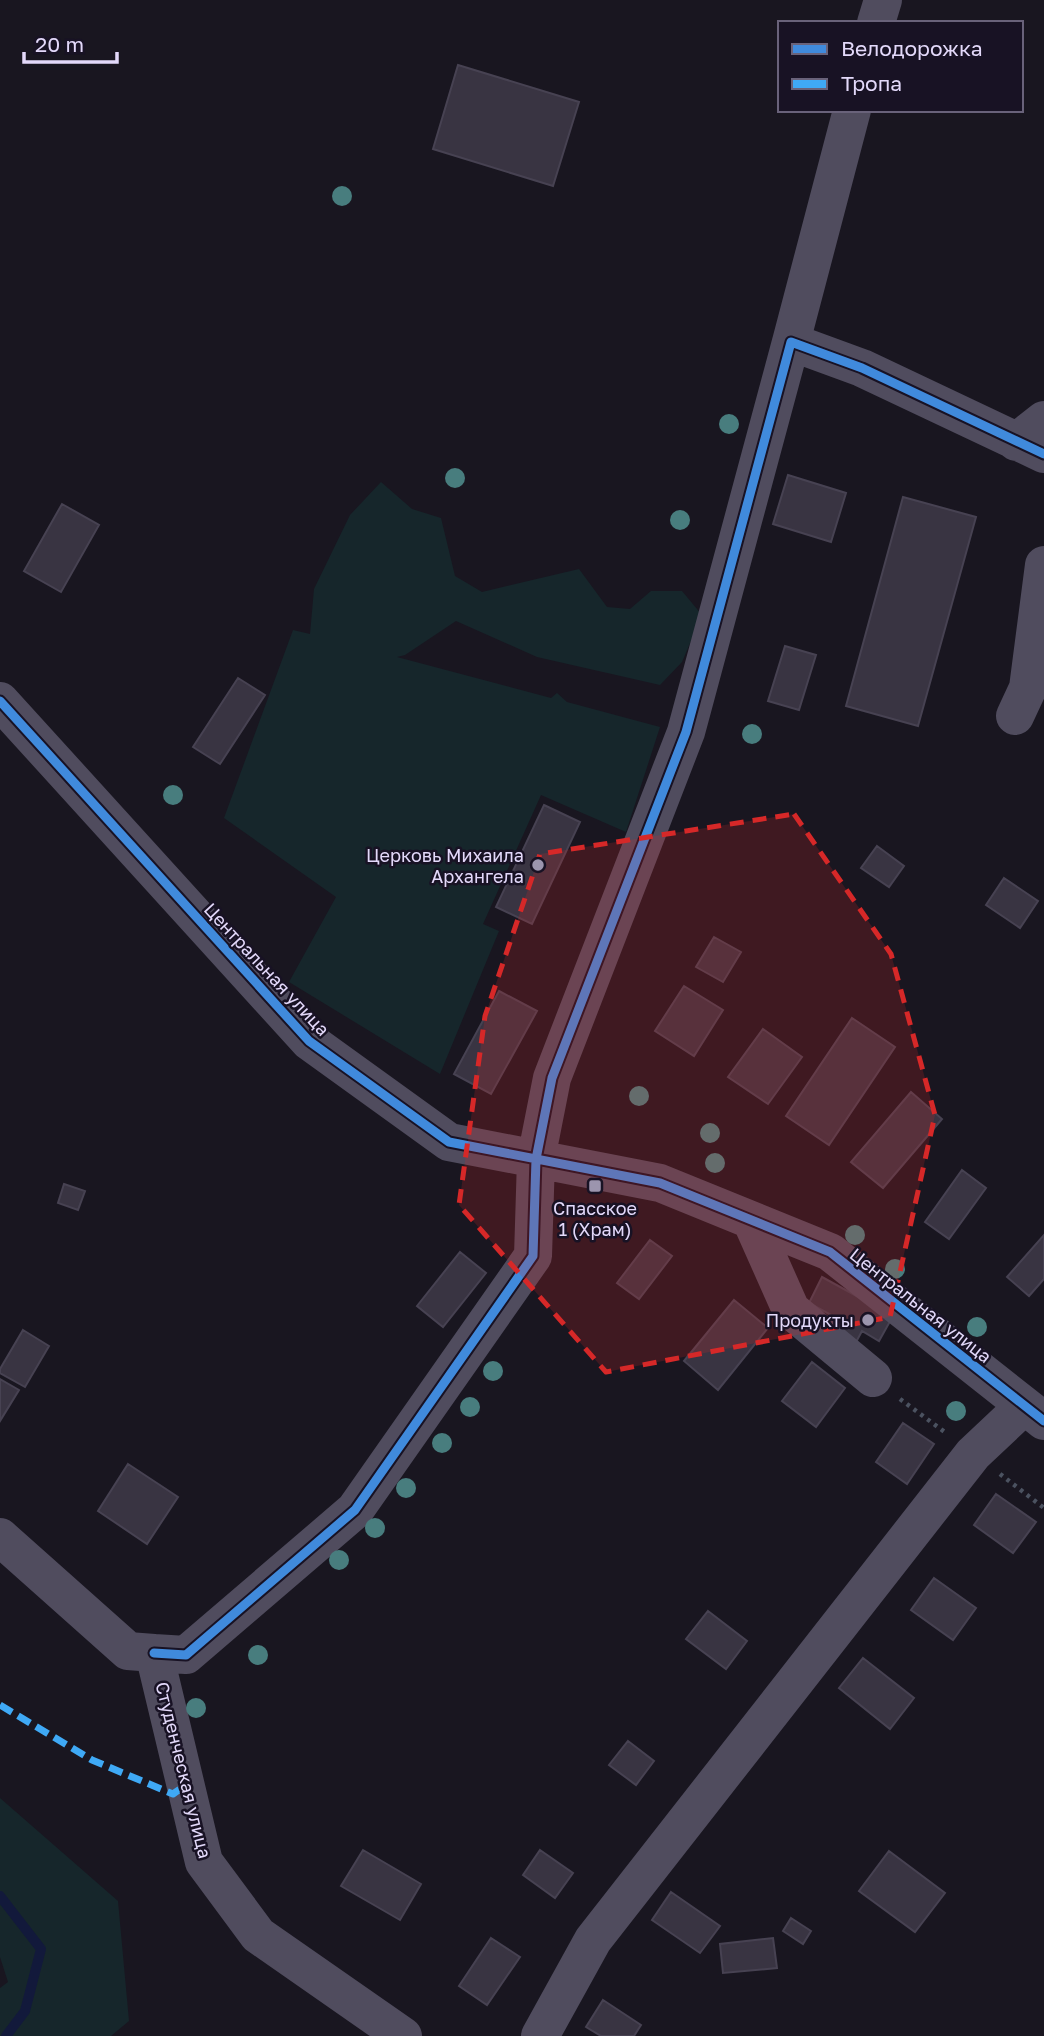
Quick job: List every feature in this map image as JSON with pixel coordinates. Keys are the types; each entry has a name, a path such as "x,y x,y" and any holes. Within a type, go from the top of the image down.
{"street":[{"path":"877,21 883,0"},
{"path":"0,1537 128,1651 186,1655 355,1510 533,1256 536,1159 552,1078 686,732 851,112"},
{"path":"791,342 1035,439"},
{"path":"1015,716 1028,688 1044,565"},
{"name":"Центральная улица","path":"0,701 309,1041 449,1142 660,1182 830,1252 1034,1413"},
{"path":"751,1220 791,1310 873,1378"},
{"path":"540,2036 593,1940 973,1454 1034,1413"},
{"name":"Студенческая улица","path":"154,1653 204,1861 258,1935 403,2036"}],"highlighted area":[{"path":"794,814 891,954 935,1115 890,1317 606,1372 459,1205 485,1016 540,854"}],"shaded area":[{"path":"381,482 412,509 441,518 455,576 482,592 579,569 607,607 630,609 651,591 682,591 702,615 682,662 660,685 537,657 456,621 405,655 397,657 551,698 557,693 567,702 660,727 626,832 541,795 483,924 499,931 440,1074 289,982 336,897 224,818 293,630 310,634 314,589 350,515"},
{"path":"0,1798 118,1901 129,2021 111,2036 0,2036 0,1988 8,1982 0,1957"}],"building":[{"path":"458,65 579,102 553,186 433,149"},
{"path":"788,475 846,493 831,542 773,524"},
{"path":"903,497 976,517 918,726 846,706"},
{"path":"62,504 99,525 61,592 24,571"},
{"path":"785,646 816,655 799,710 768,701"},
{"path":"238,678 265,695 220,764 193,747"},
{"name":"Церковь Михаила Архангела","path":"544,805 580,822 532,924 496,907"},
{"path":"877,846 904,866 889,887 861,868"},
{"path":"1004,878 1038,901 1020,928 986,905"},
{"path":"714,937 741,952 723,982 696,967"},
{"path":"684,986 723,1010 694,1056 655,1031"},
{"path":"499,991 537,1011 491,1094 454,1074"},
{"path":"852,1018 895,1047 829,1145 786,1116"},
{"path":"763,1029 802,1057 768,1104 728,1077"},
{"path":"911,1092 942,1119 883,1188 851,1162"},
{"path":"962,1170 986,1188 949,1239 925,1222"},
{"path":"64,1184 85,1191 78,1210 58,1203"},
{"path":"1044,1235 1044,1279 1029,1296 1007,1277"},
{"path":"650,1240 672,1256 639,1299 617,1283"},
{"path":"460,1252 486,1273 443,1327 417,1306"},
{"path":"822,1277 893,1316 879,1341 862,1331 854,1346 834,1335 842,1321 809,1303"},
{"path":"734,1300 768,1328 718,1390 684,1361"},
{"path":"23,1330 49,1346 25,1387 0,1373"},
{"path":"812,1362 845,1388 816,1427 782,1401"},
{"path":"0,1379 19,1390 0,1421"},
{"path":"903,1423 934,1444 907,1484 876,1462"},
{"path":"128,1464 178,1497 147,1544 98,1511"},
{"path":"996,1494 1036,1522 1013,1553 974,1525"},
{"path":"934,1578 976,1608 953,1640 911,1610"},
{"path":"708,1611 747,1641 726,1669 686,1639"},
{"path":"863,1658 914,1698 890,1729 839,1688"},
{"path":"628,1741 654,1761 636,1785 609,1765"},
{"path":"363,1850 421,1884 400,1920 341,1886"},
{"path":"540,1850 573,1873 555,1898 523,1875"},
{"path":"889,1851 945,1893 915,1932 859,1891"},
{"path":"671,1892 720,1926 700,1953 652,1920"},
{"path":"791,1918 811,1931 803,1944 783,1931"},
{"path":"491,1938 520,1957 487,2005 459,1986"},
{"path":"773,1938 777,1968 723,1973 720,1944"},
{"path":"603,2000 641,2025 634,2036 601,2036 586,2027"}],"waterway":[{"path":"0,1896 41,1949 25,2011 6,2036"}],"marked path":[{"path":"0,1705 92,1760 173,1794 186,1785"}],"cycle path":[{"path":"154,1653 186,1655 355,1510 533,1256 536,1159 552,1078 686,732 791,342 862,368 1044,454"},
{"path":"0,701 309,1041 449,1142 660,1183 830,1252 1044,1421"}],"place":[{"name":"Церковь Михаила Архангела","path":"538,865"},
{"name":"Спасское 1 (Храм)","path":"595,1186"},
{"name":"Продукты","path":"868,1320"}]}
